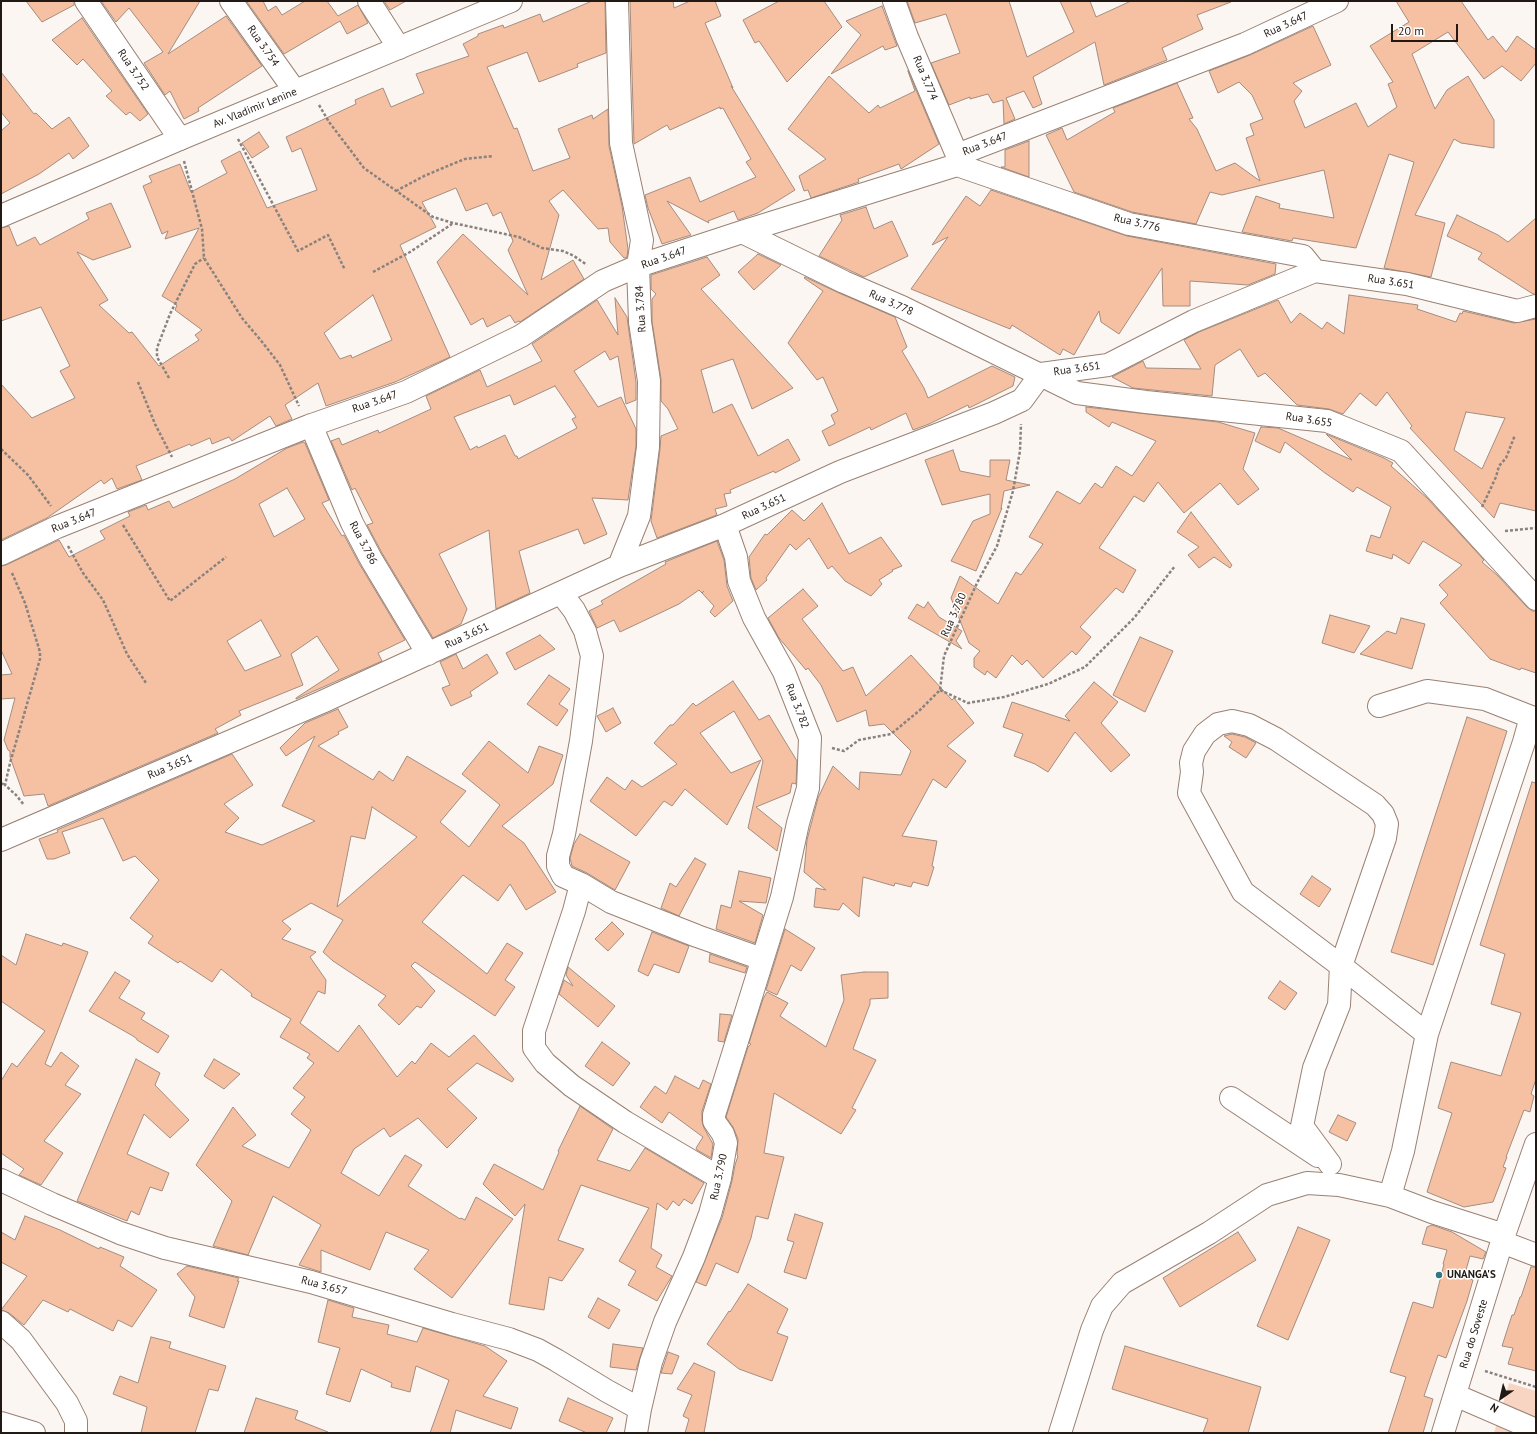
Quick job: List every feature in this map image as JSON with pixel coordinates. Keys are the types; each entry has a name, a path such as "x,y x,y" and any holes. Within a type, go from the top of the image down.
{"street":[{"name":"Rua 3.752","path":"86,1 178,139"},
{"name":"Rua 3.754","path":"231,1 301,89"},
{"path":"369,1 399,48"},
{"name":"Av. Vladimir Lenine","path":"1,216 178,139 511,1"},
{"name":"Rua 3.784","path":"618,1 621,143 642,240 638,266 640,322 649,381 648,447 639,516 619,566"},
{"name":"Rua 3.774","path":"894,1 957,160"},
{"name":"Rua 3.647","path":"2,553 60,525 310,425 406,392 521,336 603,281 638,266 957,160 1245,44 1337,1"},
{"name":"Rua 3.776","path":"957,160 1129,224 1303,256 1315,271"},
{"name":"Rua 3.778","path":"742,232 844,282 902,307 1041,374"},
{"name":"Rua 3.651","path":"1,840 322,702 619,566 725,525 840,472 994,413 1022,400 1041,374 1108,365 1194,321 1315,271 1407,284 1530,311"},
{"name":"Rua 3.655","path":"1041,374 1077,393 1146,402 1327,421 1401,451 1536,598"},
{"name":"Rua 3.786","path":"310,425 352,523 371,559 428,654"},
{"name":"Rua 3.782","path":"725,525 736,557 739,581 754,618 784,672 810,738 808,788 798,823 782,897"},
{"path":"561,593 574,610 585,631 592,656 581,741 564,834 558,856 558,866 562,876 581,884 611,902 697,936 762,959"},
{"path":"1379,706 1427,691 1485,699 1531,717 1427,1034 1402,1151 1390,1196"},
{"path":"1338,1185 1330,1164 1302,1126 1314,1068 1339,1005 1341,966 1385,838 1387,824 1383,814 1375,805 1276,739 1249,725 1232,721 1218,724 1205,734 1194,751 1191,763 1192,772 1190,794 1243,892 1341,966 1427,1034"},
{"path":"581,884 574,911 534,1031 534,1048 545,1063 572,1086 625,1122 720,1178"},
{"name":"Rua 3.790","path":"636,1433 650,1362 665,1322 694,1257 710,1214 720,1178 726,1143 723,1134 715,1124 714,1115 725,1085 730,1063 782,897"},
{"path":"1231,1098 1330,1164"},
{"name":"Rua do Soveste","path":"1443,1433 1503,1239 1536,1144"},
{"name":"Rua 3.657","path":"1,1180 120,1233 165,1248 311,1282 452,1324 509,1339 538,1350 640,1409"},
{"path":"1060,1433 1092,1330 1102,1306 1122,1283 1209,1233 1268,1195 1307,1183 1338,1185 1390,1196 1503,1239 1536,1255"},
{"path":"1,1322 21,1340 68,1403 76,1421 76,1433"},
{"path":"1455,1395 1536,1430"},
{"path":"1,1423 34,1433"}],"path":[{"path":"301,89 329,122 364,168 433,217 453,223 519,237 542,248 564,250 585,264 603,281"},
{"path":"227,119 298,251 328,235 345,270"},
{"path":"178,139 202,229 204,258 242,318 263,342 280,365 310,425"},
{"path":"396,191 424,176 450,165 465,160 493,156"},
{"path":"373,272 410,252 453,223"},
{"path":"169,378 157,357 157,348 170,314 195,264 204,258"},
{"path":"138,382 155,424 183,477"},
{"name":"Rua 3.780","path":"940,690 944,656 977,583 997,546 1013,491 1020,451 1022,400"},
{"path":"1472,530 1496,477 1498,466 1506,458 1515,435"},
{"path":"1,449 28,475 60,525 83,573 103,600 127,654 146,683"},
{"path":"112,505 170,601 226,557"},
{"path":"2,553 25,603 40,652 40,659 5,785"},
{"path":"810,738 829,747 844,751 859,740 891,734 920,710 940,690 968,703 1004,697 1048,684 1085,667 1134,618 1175,566"},
{"path":"1,783 16,795 38,824"},
{"path":"1464,1364 1536,1387"}],"shaded area":[{"path":"1509,1383 1536,1391 1536,1433 1494,1433"}],"building":[{"path":"26,1 74,1 74,5 42,22"},
{"path":"101,1 200,1 168,54 226,16 262,66 198,108 199,111 184,119 170,91 165,95 144,63 163,52 129,8 116,22"},
{"path":"263,1 268,11 276,6 282,15 305,1 327,1 338,16 358,5 368,23 347,34 340,21 284,54 247,2"},
{"path":"384,1 406,1 390,10"},
{"path":"592,1 605,1 606,53 577,64 578,67 539,82 527,52 487,67 514,129 517,128 533,171 570,158 558,129 592,115 593,119 608,109 609,146 622,206 628,249 627,257 624,258 610,242 608,228 598,229 563,190 549,201 559,215 541,280 573,260 584,279 520,322 515,323 510,315 487,327 483,318 471,325 437,262 463,234 528,295 508,250 513,241 501,212 493,216 487,203 466,211 456,188 422,202 436,227 400,245 450,357 395,382 326,406 318,383 285,405 292,419 276,426 270,416 232,441 229,437 212,444 210,438 191,446 190,444 136,466 142,480 117,489 112,478 104,484 101,480 47,518 1,540 1,384 32,418 75,398 60,371 70,366 41,307 1,321 1,228 9,226 17,246 35,237 40,245 89,219 86,213 111,203 131,247 93,260 77,252 108,300 99,305 129,333 132,332 159,366 199,340 195,335 202,330 175,310 177,305 162,296 199,228 165,239 168,231 162,234 143,186 152,182 149,176 180,164 191,192 227,173 221,161 240,151 267,208 317,190 301,148 292,152 286,137 356,104 355,100 383,88 391,107 424,93 416,74 469,56 463,44 478,36 478,34 503,25 504,28 540,14 543,22","holes":["373,295 392,340 352,358 351,355 340,359 324,333"]},
{"path":"630,1 673,1 674,8 690,1 715,1 721,16 705,23 733,88 731,86 795,190 758,213 738,220 734,211 708,221 709,223 667,201 691,235 662,244 648,208 645,195 690,177 700,202 756,177 746,162 751,159 723,108 720,109 720,107 670,130 667,125 634,144"},
{"path":"779,1 824,1 842,27 787,82 759,41 755,43 743,20"},
{"path":"907,1 1009,1 1027,57 1074,32 1060,1 1090,1 1096,17 1131,1 1231,2 1197,15 1203,29 1162,48 1167,60 1104,85 1095,42 1033,77 1042,104 1033,108 1024,91 1006,98 1015,119 1004,124 1003,100 993,103 988,94 970,99 970,97 949,105 931,63 960,53 946,14 915,23"},
{"path":"1396,1 1461,1 1488,40 1493,36 1506,52 1517,36 1536,50 1536,63 1521,81 1502,66 1484,79 1448,32 1412,54 1435,109 1447,90 1468,76 1494,120 1494,148 1461,143 1454,139 1415,215 1445,223 1431,277 1384,268 1414,162 1389,154 1356,248 1293,238 1292,241 1242,232 1256,196 1280,204 1279,208 1334,218 1324,170 1222,195 1210,192 1196,224 1132,212 1074,192 1046,135 1062,128 1067,140 1115,112 1113,108 1177,83 1193,118 1189,119 1197,129 1216,171 1235,163 1260,181 1246,138 1254,135 1250,124 1263,119 1252,95 1239,82 1218,93 1209,71 1250,55 1313,26 1331,65 1293,83 1302,91 1294,101 1305,128 1356,103 1368,127 1397,107 1388,84 1393,82 1370,46 1409,22"},
{"path":"882,6 897,46 885,50 883,46 831,74 861,35 846,21"},
{"path":"82,18 148,114 140,121 130,112 126,115 106,96 112,91 83,59 77,65 52,40"},
{"path":"908,71 939,144 901,169 899,164 858,179 859,182 811,198 808,190 804,191 799,176 826,159 788,129 829,76 869,113 878,105 880,108 915,91"},
{"path":"1,72 34,114 36,113 52,129 69,117 89,146 73,159 69,153 39,174 1,194 1,131 10,123 1,112"},
{"path":"259,132 269,147 252,158 242,143"},
{"path":"1029,141 1029,177 1001,167 1005,167 1005,150"},
{"path":"991,190 1127,236 1276,264 1275,274 1248,285 1190,281 1190,306 1163,306 1162,268 1119,334 1101,322 1099,311 1074,355 1063,349 1060,355 1012,325 1010,329 911,289 948,237 932,245 966,196 980,206"},
{"path":"866,207 874,229 892,221 908,256 864,277 819,256 842,220 840,215"},
{"path":"1457,215 1498,235 1508,242 1536,218 1536,294 1533,294 1478,259 1482,253 1447,236"},
{"path":"758,254 781,265 754,290 738,272"},
{"path":"707,257 720,275 701,289 793,388 752,409 733,359 701,370 713,413 732,404 758,456 788,439 800,460 775,473 774,471 730,490 731,493 724,494 727,506 715,509 717,515 657,538 651,521 661,436 678,429 668,409 661,401 661,379 652,321 652,299 656,294 651,289 651,275"},
{"path":"805,277 895,317 907,347 902,351 924,388 928,398 992,366 1015,377 1013,386 969,408 968,405 913,430 906,413 871,430 870,427 829,446 822,431 835,424 831,415 838,411 823,377 817,380 788,343 823,291 804,278"},
{"path":"1349,295 1418,305 1417,309 1456,322 1460,313 1462,314 1463,311 1514,323 1536,319 1536,511 1500,503 1494,518 1410,428 1412,426 1387,392 1376,406 1360,393 1343,414 1329,409 1297,405 1265,373 1258,377 1240,349 1215,365 1212,396 1133,388 1112,377 1143,361 1146,368 1201,369 1184,340 1199,332 1278,300 1291,323 1300,313 1322,329 1327,322 1344,334","holes":["1466,412 1505,418 1482,469 1454,450"]},
{"path":"615,298 627,317 636,382 636,400 626,404 618,356 610,360 605,351 574,371 598,407 621,397 636,429 636,446 628,500 592,498 607,534 584,544 578,529 519,551 530,593 496,609 489,530 439,554 467,609 461,624 433,638 367,525 373,523 355,488 352,490 331,441 339,438 342,445 378,430 379,433 431,409 426,396 480,370 487,387 542,361 532,344 597,300 618,335","holes":["555,386 576,417 572,419 577,428 518,459 517,456 515,456 505,435 478,448 477,446 470,450 454,417 510,395 514,405"]},
{"path":"1086,407 1218,422 1255,433 1243,469 1259,489 1238,505 1220,483 1184,513 1158,482 1144,502 1134,496 1099,548 1136,570 1123,593 1116,588 1080,627 1091,637 1076,655 1072,651 1043,678 1027,660 1022,665 1012,655 996,678 987,671 985,675 974,667 974,658 980,651 969,643 951,598 960,576 998,604 1016,572 1021,575 1043,544 1029,537 1057,491 1080,504 1095,483 1102,488 1116,466 1132,476 1156,441 1112,422 1109,427 1086,412"},
{"path":"1261,427 1278,428 1352,460 1326,434 1393,463 1391,466 1427,498 1484,560 1482,562 1497,575 1527,607 1532,611 1536,611 1536,673 1521,668 1520,670 1490,659 1440,603 1448,595 1439,585 1462,565 1423,541 1409,564 1393,554 1392,559 1366,551 1371,535 1380,538 1391,507 1357,487 1353,492 1325,473 1285,442 1280,453 1255,441"},
{"path":"303,442 305,443 329,500 322,503 342,536 344,535 360,565 405,640 378,653 382,661 296,699 339,670 317,636 291,654 303,685 239,711 241,715 215,729 218,733 48,806 44,794 24,796 10,757 10,751 8,750 4,740 15,698 1,699 1,675 12,674 1,650 1,566 59,540 69,557 105,539 100,531 130,516 128,512 146,505 148,510 169,501 173,508 235,479 287,448","holes":["287,488 305,519 274,537 259,504","261,620 281,656 245,671 227,641"]},
{"path":"953,450 960,471 990,477 990,460 1010,460 1006,480 1030,485 1004,491 1001,509 1002,508 976,571 951,561 973,521 990,514 990,494 942,505 925,460"},
{"path":"822,503 849,554 881,537 902,566 892,570 893,571 879,580 882,584 871,596 845,581 832,566 828,569 809,538 796,550 790,544 766,578 767,580 756,590 751,578 749,557 765,534 767,535 792,510 804,521"},
{"path":"1191,512 1232,565 1230,568 1214,557 1199,568 1188,555 1199,547 1177,532"},
{"path":"717,541 724,560 727,586 733,601 715,617 710,612 714,606 699,590 679,604 620,632 614,620 597,628 589,611 603,604 601,601 666,564 665,562"},
{"path":"803,589 818,606 802,619 843,671 853,667 866,696 911,655 952,700 954,698 974,723 947,746 966,761 946,788 933,779 902,836 937,841 932,866 934,867 928,886 913,882 911,887 895,883 894,886 863,877 859,917 843,903 839,910 814,907 816,888 826,890 804,872 807,840 818,798 833,766 859,790 860,772 901,775 911,751 884,724 869,726 866,710 837,722 821,685 808,668 806,670 779,638 768,618"},
{"path":"928,602 939,617 962,631 956,641 962,649 908,618 917,604 924,608"},
{"path":"1330,615 1370,626 1354,653 1322,643"},
{"path":"1401,618 1425,624 1412,669 1360,654 1387,631 1396,634"},
{"path":"540,635 555,649 515,670 506,653"},
{"path":"1140,637 1173,651 1145,712 1113,695"},
{"path":"456,654 463,669 487,654 498,673 470,692 472,696 451,706 442,688 450,685 440,662"},
{"path":"549,675 570,689 559,704 568,710 557,726 527,704"},
{"path":"733,681 759,720 769,715 797,761 796,784 792,783 790,793 756,807 782,828 777,851 748,828 763,761 734,711 700,733 731,773 761,760 727,825 685,789 672,806 664,801 636,836 590,801 607,777 625,790 632,780 642,787 677,764 654,743 693,703 696,706"},
{"path":"1094,682 1118,702 1101,723 1130,755 1111,772 1075,732 1048,772 1035,764 1014,756 1023,734 1003,727 1012,702 1070,721 1065,716"},
{"path":"613,708 621,723 606,732 597,716"},
{"path":"338,709 348,727 318,746 373,780 379,771 393,781 407,756 466,791 440,822 469,847 500,805 462,774 489,741 528,773 539,746 563,755 553,784 502,826 524,843 556,892 526,910 510,884 498,901 463,875 422,922 487,974 507,943 523,953 505,980 515,987 495,1016 415,962 411,966 435,991 421,1008 417,1006 399,1025 378,1005 386,996 333,961 323,952 343,920 311,903 282,921 291,929 282,939 316,952 310,957 326,980 325,994 318,991 300,1023 338,1052 359,1025 397,1077 412,1061 415,1064 431,1043 449,1057 474,1035 514,1079 512,1082 477,1063 447,1089 477,1118 447,1148 418,1118 390,1137 384,1128 354,1149 341,1173 379,1196 405,1155 422,1165 408,1186 460,1219 465,1220 476,1197 513,1219 452,1298 414,1269 429,1250 386,1232 370,1270 321,1250 321,1272 299,1265 321,1225 273,1196 248,1255 213,1246 232,1201 196,1165 233,1107 256,1135 242,1146 289,1168 311,1130 291,1114 305,1097 293,1088 314,1063 307,1058 310,1054 280,1037 291,1019 251,996 252,994 221,969 212,982 180,961 178,963 148,943 153,936 130,918 159,880 135,856 123,861 103,818 62,832 70,853 54,859 47,859 39,839 58,832 57,830 232,754 253,785 224,804 239,818 225,832 262,845 315,821 282,806 315,736 286,756 280,748 305,723","holes":["372,807 417,837 337,907 351,836 365,839"]},
{"path":"1467,717 1507,731 1433,965 1391,952"},
{"path":"1232,734 1245,737 1256,743 1246,758 1229,747 1232,742 1224,736"},
{"path":"1532,782 1536,783 1536,1079 1531,1094 1534,1096 1530,1112 1524,1110 1506,1157 1503,1167 1506,1168 1493,1202 1464,1207 1427,1192 1452,1113 1438,1108 1451,1062 1501,1076 1521,1013 1491,1004 1505,954 1480,945"},
{"path":"580,834 630,862 615,890 572,866 570,858 574,844"},
{"path":"695,858 706,864 679,916 661,908 670,883 676,887"},
{"path":"739,871 771,878 766,903 739,901 763,915 755,943 716,929 721,905 731,908"},
{"path":"1312,876 1331,889 1319,907 1300,894"},
{"path":"612,922 624,934 608,951 595,939"},
{"path":"785,929 815,948 801,971 791,965 777,995 766,990"},
{"path":"652,932 689,946 679,973 654,964 648,976 638,971"},
{"path":"26,934 62,946 63,943 88,952 45,1064 51,1067 61,1052 79,1066 65,1085 81,1094 44,1141 63,1153 41,1185 19,1175 24,1169 1,1153 1,1081 12,1063 17,1067 45,1031 1,1001 1,955 16,965"},
{"path":"710,954 747,967 745,973 709,962"},
{"path":"568,967 615,1006 598,1027 559,994 564,980 573,986 566,975"},
{"path":"115,972 130,981 119,998 145,1013 141,1019 169,1036 158,1053 133,1036 89,1011"},
{"path":"864,972 888,972 888,998 870,999 870,1004 853,1049 876,1060 852,1108 856,1110 841,1134 774,1093 764,1153 784,1157 768,1219 756,1216 751,1238 738,1273 716,1263 706,1286 696,1282 722,1218 738,1156 738,1139 733,1127 726,1117 748,1047 751,1044 749,1043 763,999 767,992 788,1003 780,1016 826,1047 844,1000 841,975"},
{"path":"1280,981 1297,993 1285,1010 1268,998"},
{"path":"720,1014 732,1015 724,1042 718,1041"},
{"path":"602,1042 630,1063 613,1086 585,1066"},
{"path":"136,1059 160,1073 155,1085 189,1120 170,1138 144,1114 127,1154 169,1173 162,1191 150,1187 139,1215 131,1211 127,1221 77,1201"},
{"path":"214,1059 240,1074 224,1089 204,1076"},
{"path":"675,1076 699,1089 703,1080 711,1084 702,1111 702,1121 704,1128 713,1144 711,1158 696,1148 703,1137 669,1112 662,1123 640,1107 655,1086 666,1094"},
{"path":"580,1106 613,1129 597,1160 630,1171 645,1148 704,1183 692,1204 684,1199 679,1206 673,1201 667,1210 657,1203 651,1248 662,1255 656,1267 672,1276 657,1301 628,1285 636,1271 619,1261 649,1208 581,1185 558,1240 584,1249 562,1281 549,1277 544,1310 509,1304 525,1204 515,1216 483,1184 494,1164 543,1190 559,1152 558,1151"},
{"path":"1338,1115 1356,1123 1347,1141 1329,1132"},
{"path":"795,1214 823,1223 806,1279 784,1272 794,1242 787,1240"},
{"path":"25,1216 60,1230 99,1249 100,1247 124,1257 120,1266 157,1290 132,1327 118,1320 113,1331 70,1309 68,1312 43,1300 24,1325 9,1313 1,1310 27,1276 1,1262 1,1232 15,1240"},
{"path":"1432,1225 1452,1232 1486,1252 1483,1259 1470,1256 1464,1277 1473,1280 1446,1358 1438,1355 1424,1396 1433,1399 1423,1433 1388,1433 1406,1377 1390,1372 1413,1302 1433,1308 1447,1250 1422,1244 1427,1227"},
{"path":"1298,1227 1330,1240 1288,1340 1257,1326"},
{"path":"1238,1232 1256,1260 1180,1307 1163,1278"},
{"path":"187,1266 239,1278 224,1328 189,1316 195,1297 177,1274"},
{"path":"1531,1267 1536,1267 1536,1371 1508,1364 1513,1348 1502,1346 1512,1315 1514,1315"},
{"path":"748,1284 788,1309 777,1333 788,1337 772,1381 739,1369 707,1344"},
{"path":"598,1298 620,1310 609,1329 588,1317"},
{"path":"328,1300 354,1308 352,1317 389,1325 387,1334 417,1342 423,1328 485,1346 507,1361 483,1396 518,1408 511,1429 456,1410 450,1433 430,1433 449,1380 416,1366 410,1392 391,1387 392,1383 361,1369 350,1402 326,1394 340,1348 318,1342"},
{"path":"151,1337 171,1342 169,1348 226,1366 218,1391 209,1389 195,1433 141,1433 147,1407 113,1394 120,1376 138,1383"},
{"path":"613,1344 643,1348 636,1370 610,1367"},
{"path":"1125,1346 1261,1387 1248,1433 1203,1433 1208,1419 1112,1389"},
{"path":"668,1352 679,1356 672,1374 661,1373"},
{"path":"694,1363 715,1372 704,1433 685,1433 689,1419 683,1416 692,1395 677,1389"},
{"path":"256,1398 298,1411 295,1419 328,1433 244,1433"},
{"path":"568,1398 613,1418 606,1433 587,1433 559,1421"}],"place":[{"name":"UNANGA'S","path":"1439,1275"}]}
